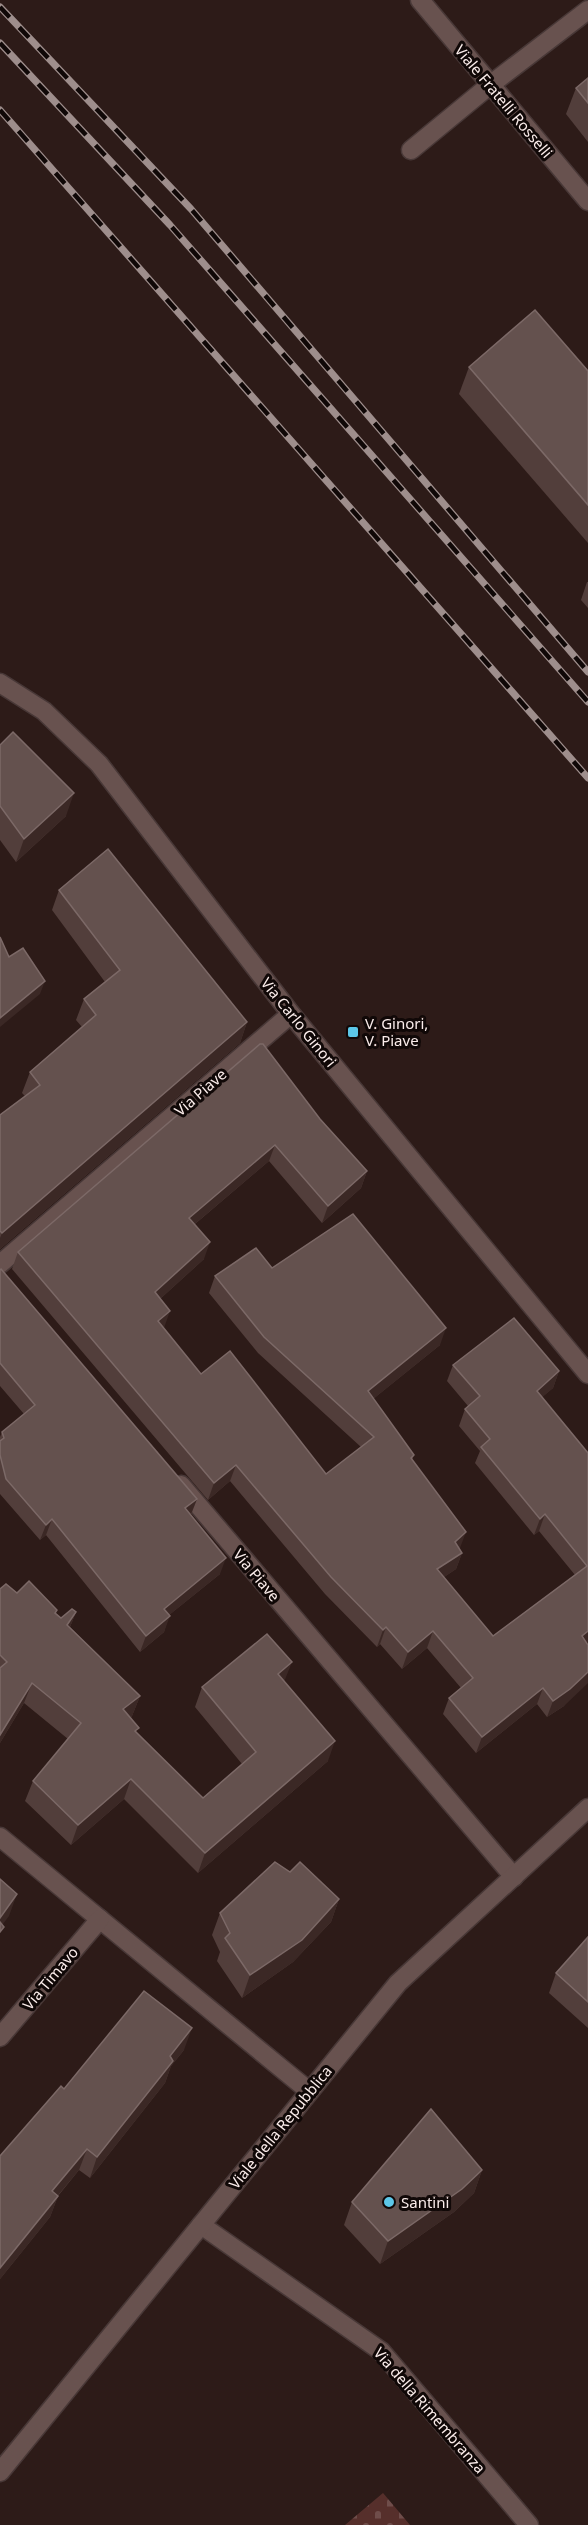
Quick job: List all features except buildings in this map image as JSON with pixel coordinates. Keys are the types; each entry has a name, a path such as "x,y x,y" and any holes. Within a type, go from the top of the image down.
{"street":[{"name":"Viale Fratelli Rosselli","path":"420,0 588,201"},
{"path":"411,150 490,85 588,10"},
{"name":"Via Carlo Ginori","path":"0,683 44,711 99,764 291,1014 588,1374"},
{"name":"Via Piave","path":"0,1264 291,1014"},
{"name":"Via Piave","path":"170,1473 514,1877"},
{"name":"Viale della Repubblica","path":"0,2472 398,1983 588,1808"},
{"path":"0,1837 309,2091"},
{"name":"Via Timavo","path":"0,2037 100,1918"},
{"name":"Via della Rimembranza","path":"201,2225 381,2351 529,2525"}],"green space":[{"path":"383,2493 410,2525 345,2525"}],"railway":[{"path":"0,7 191,209 588,672"},
{"path":"0,43 170,225 588,702"},
{"path":"0,110 588,778"}],"place":[{"name":"V. Ginori, V. Piave","path":"353,1032"},
{"name":"Santini","path":"389,2202"}]}
